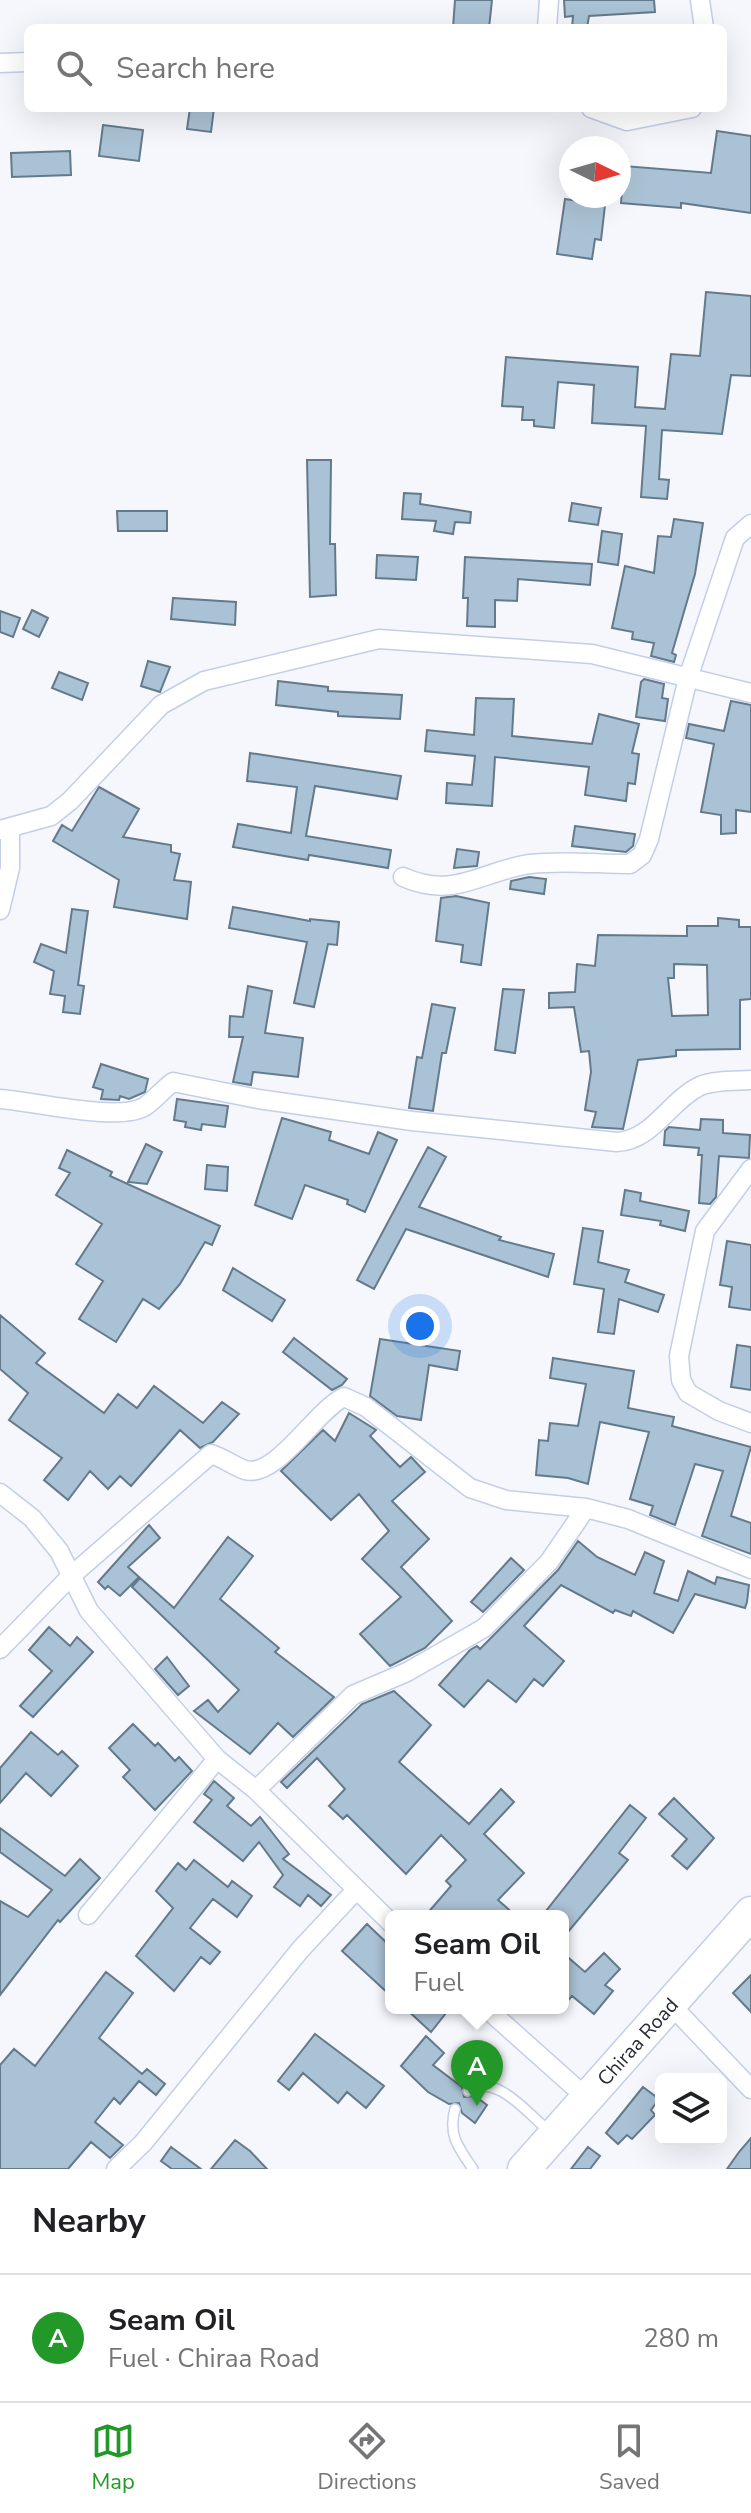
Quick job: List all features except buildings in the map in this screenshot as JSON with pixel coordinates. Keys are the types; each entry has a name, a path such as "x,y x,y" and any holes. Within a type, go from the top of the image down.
{"highway":[{"name":"Chiraa Road","path":"524,2169 751,1913"}],"street":[{"path":"547,24 549,0"},
{"path":"700,0 703,24"},
{"path":"0,63 24,62"},
{"path":"602,112 627,121 672,112"},
{"path":"403,877 433,886 466,884 529,864 630,864 642,855 649,839 688,678 735,538 751,524"},
{"path":"0,910 10,868 5,830 51,816 70,801 161,705 204,681 379,639 592,654 751,693"},
{"path":"0,1099 38,1106 130,1111 145,1107 173,1082 412,1121 617,1142 631,1141 644,1135 687,1094 703,1085 751,1080"},
{"path":"751,1169 705,1231 679,1356 681,1380 688,1393 719,1411 751,1423"},
{"path":"0,1649 71,1576 211,1454 227,1458 247,1471 271,1467 329,1404 344,1397 366,1407 470,1488 506,1500 586,1508 628,1519 751,1569"},
{"path":"0,1493 32,1518 59,1551 89,1611 217,1759 256,1790 385,1918"},
{"path":"256,1790 353,1695 370,1684 407,1672 484,1628 549,1562 586,1508"},
{"path":"88,1915 217,1759"},
{"path":"116,2169 143,2143 300,1950 355,1891"},
{"path":"671,2005 751,2089"},
{"path":"493,2014 588,2099"}],"lane":[{"path":"468,2091 479,2084 493,2085 554,2135"},
{"path":"455,2109 450,2126 453,2139 473,2169"}],"place":[{"name":"Seam Oil","path":"477,2106"}]}
